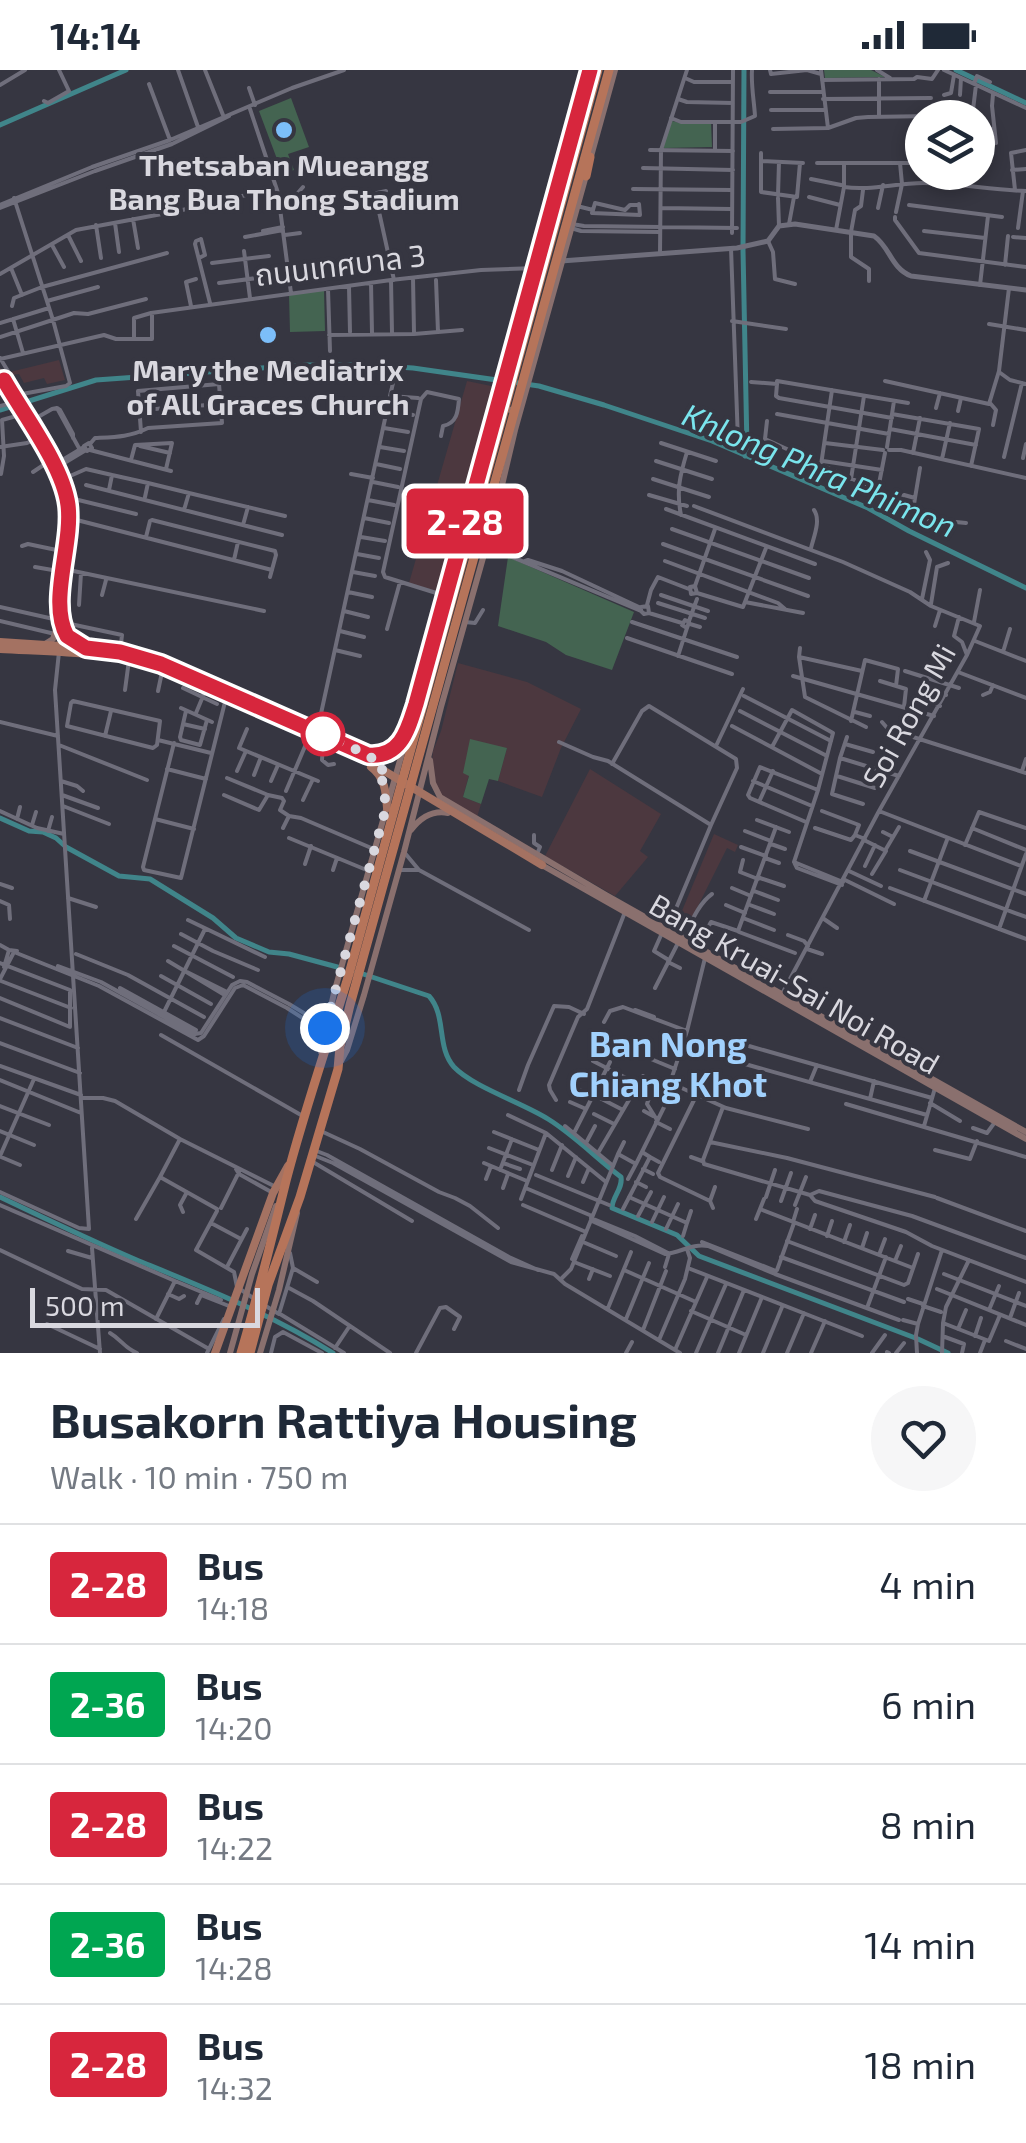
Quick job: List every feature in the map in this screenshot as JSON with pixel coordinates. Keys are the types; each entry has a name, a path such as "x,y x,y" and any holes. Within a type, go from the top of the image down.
{"highway":[{"path":"530,334 598,70"},
{"path":"250,1353 255,1345 257,1277 276,1230 278,1188 292,1158 319,1064 358,963 530,334 612,70"},
{"path":"586,176 597,115"},
{"path":"553,234 560,179"},
{"path":"257,1277 300,1197 338,1069 354,976"},
{"path":"241,1353 255,1345"}],"main road":[{"path":"554,287 542,348 532,360 522,361 511,352 510,340 536,268 590,70"},
{"path":"358,963 369,871 479,475 504,427 530,334 554,287 612,70"},
{"path":"530,334 531,282"},
{"path":"1,377 65,479 68,518 59,611 67,636 90,645"},
{"path":"462,624 520,428 517,414 507,408 496,411 490,419 480,453 479,475"},
{"path":"504,427 506,472"},
{"path":"319,1064 322,1027 354,976 404,852 488,522 482,514 470,519 424,688 416,704"},
{"path":"44,645 52,641 62,622"},
{"path":"0,645 128,660 162,670 204,693 305,722 317,737 376,771 383,782 386,808"},
{"path":"26,647 90,645 161,664 380,765 545,863"},
{"path":"368,755 385,754 407,735"},
{"path":"317,737 368,755 383,766 376,771"},
{"path":"431,747 431,777 440,797"},
{"path":"431,794 440,797 540,848 545,863 448,813 428,798 431,794"},
{"path":"408,835 425,817 438,811 448,813"},
{"name":"Bang Kruai-Sai Noi Road","path":"545,863 664,931"},
{"name":"Bang Kruai-Sai Noi Road","path":"545,863 705,958 1026,1136"},
{"name":"Bang Kruai-Sai Noi Road","path":"681,941 782,994 1026,1136"},
{"path":"230,1353 257,1277 278,1188"},
{"path":"255,1345 279,1290 300,1197"},
{"path":"211,1352 226,1319 257,1277"}],"street":[{"path":"0,84 24,70"},
{"path":"44,100 48,102 69,92 59,70"},
{"path":"178,70 198,128"},
{"path":"205,70 226,117"},
{"path":"0,206 344,70"},
{"path":"660,254 661,150 688,70"},
{"path":"572,226 734,229 734,70"},
{"path":"671,118 681,122 742,122 754,118 752,70"},
{"path":"770,70 772,74 806,70 821,75 879,79 914,79 918,73 934,78 941,70 1026,108"},
{"path":"877,70 892,79"},
{"path":"821,75 828,128"},
{"path":"944,95 951,93 954,75"},
{"path":"685,78 694,82 734,82"},
{"path":"960,95 962,78"},
{"path":"879,79 879,117"},
{"path":"975,82 990,82"},
{"path":"974,100 975,82"},
{"path":"149,84 170,140"},
{"path":"248,88 279,198 291,294"},
{"path":"770,92 822,92"},
{"path":"993,100 994,93"},
{"path":"824,99 931,98"},
{"path":"678,99 733,103"},
{"path":"771,110 825,110"},
{"path":"15,200 172,144 226,117"},
{"path":"773,128 828,128 856,118 905,117"},
{"path":"715,122 715,150"},
{"path":"995,136 996,144"},
{"path":"650,150 733,151"},
{"path":"1015,190 1011,152 1026,150"},
{"path":"761,153 760,191 798,196 802,163 761,161"},
{"path":"562,261 734,248 768,241 779,226 782,160"},
{"path":"900,162 902,184 895,220 919,253 1026,267"},
{"path":"816,163 905,162"},
{"path":"836,230 844,163"},
{"path":"643,168 733,170"},
{"path":"1012,170 1026,169"},
{"path":"811,179 862,190 925,183 1024,191 1018,228"},
{"path":"878,208 883,185"},
{"path":"279,198 296,195 303,187"},
{"path":"0,274 76,230 276,188"},
{"path":"633,188 732,190"},
{"path":"862,190 861,206 856,209 851,232 851,257 867,266 869,281"},
{"path":"386,191 376,195 393,280 392,333"},
{"path":"789,224 794,197"},
{"path":"810,197 840,205"},
{"path":"15,200 53,320 60,345 70,380 66,386 22,394 0,358 60,345 104,336 134,339 152,339 152,314 134,318 134,339"},
{"path":"595,202 625,210 640,204 640,215 592,214 593,208 595,202"},
{"path":"578,204 593,208"},
{"path":"909,206 1002,218"},
{"path":"660,208 733,208"},
{"path":"770,214 779,216"},
{"path":"980,285 988,216"},
{"path":"134,219 138,248"},
{"path":"115,222 119,252"},
{"path":"96,226 101,258"},
{"path":"779,226 865,233 877,237 896,266 907,274 1026,290"},
{"path":"924,230 985,238"},
{"path":"247,235 283,231 300,234"},
{"path":"68,234 81,261"},
{"path":"1006,264 1011,237 1026,238"},
{"path":"768,241 773,272 779,282 795,284"},
{"path":"52,245 64,267"},
{"path":"734,248 732,321 738,441"},
{"path":"244,251 250,298"},
{"path":"12,306 14,298 42,286 167,253"},
{"path":"212,264 269,256"},
{"path":"199,258 210,304"},
{"path":"11,268 22,295"},
{"name":"ถนนเทศบาล 3","path":"152,314 393,280 536,268"},
{"path":"219,283 272,276"},
{"path":"413,278 414,334"},
{"path":"191,308 186,282 196,279"},
{"path":"436,280 438,332"},
{"path":"371,283 372,334"},
{"path":"349,287 350,334"},
{"path":"47,301 98,288"},
{"path":"989,403 999,371 1009,288"},
{"path":"328,290 330,351"},
{"path":"0,336 74,314 146,299"},
{"path":"0,324 49,308"},
{"path":"13,319 23,353"},
{"path":"732,321 786,328"},
{"path":"989,324 1026,330"},
{"path":"329,335 462,330"},
{"path":"999,371 1004,377 1024,383 1004,457"},
{"path":"779,373 779,398 979,429 971,466"},
{"path":"884,381 989,403 996,410 993,425"},
{"path":"751,382 908,403"},
{"path":"286,790 317,737 392,383"},
{"path":"33,472 86,448 95,438 130,436 141,432 148,428 222,423 219,384 138,392 141,432"},
{"path":"822,463 832,390"},
{"path":"441,436 444,426 455,420 460,399 427,392 421,399 383,572 385,577 446,596"},
{"path":"936,408 940,392"},
{"path":"851,479 864,396"},
{"path":"390,397 418,398"},
{"path":"958,411 961,398"},
{"path":"0,406 13,399"},
{"path":"878,489 894,401"},
{"path":"977,414 979,402"},
{"path":"139,410 220,404"},
{"path":"58,463 38,417 57,408 73,438 86,448 168,470 172,443 135,445"},
{"path":"387,410 413,416"},
{"path":"777,414 976,445"},
{"path":"0,474 2,420 26,417"},
{"path":"913,453 920,418"},
{"path":"766,422 764,438 896,498 916,498"},
{"path":"942,460 950,422"},
{"path":"384,428 408,432"},
{"path":"2,446 38,438"},
{"path":"662,443 716,462"},
{"path":"824,443 913,453 1026,478"},
{"path":"1023,458 1026,444"},
{"path":"131,460 135,445"},
{"path":"135,445 170,453"},
{"path":"380,446 404,451"},
{"path":"681,515 678,487 687,452"},
{"path":"656,461 712,479"},
{"path":"822,463 882,470"},
{"path":"376,464 400,469"},
{"path":"65,479 89,468 285,516"},
{"path":"920,468 912,515 966,524"},
{"path":"351,474 398,488"},
{"path":"109,490 112,475"},
{"path":"653,479 709,497"},
{"path":"145,499 148,483"},
{"path":"86,485 282,534"},
{"path":"184,510 189,493"},
{"name":"Soi Rong Mi","path":"649,495 810,549 980,628 955,686 946,695 879,811 868,842 782,994"},
{"path":"66,498 136,514"},
{"path":"368,500 394,505"},
{"path":"244,524 248,507"},
{"path":"666,509 815,564"},
{"path":"810,549 817,522 814,510"},
{"path":"68,518 271,573 276,553 152,520 146,537"},
{"path":"364,518 389,523"},
{"path":"716,528 691,594 744,607 766,546"},
{"path":"672,529 809,578"},
{"path":"360,536 385,541"},
{"path":"234,560 238,542"},
{"path":"663,544 808,596"},
{"path":"22,546 66,552"},
{"path":"486,546 643,608"},
{"path":"41,548 41,556"},
{"path":"922,599 930,560 926,552"},
{"path":"357,554 379,558"},
{"path":"665,561 785,608"},
{"path":"931,606 937,566 948,563"},
{"path":"35,567 264,611"},
{"path":"883,581 885,570"},
{"path":"353,572 375,576"},
{"path":"80,605 81,573"},
{"path":"692,587 658,577 643,608 644,614 700,627"},
{"path":"102,595 107,578"},
{"path":"387,629 400,582"},
{"path":"974,622 980,590"},
{"path":"348,592 372,597"},
{"path":"661,595 708,611"},
{"path":"678,656 697,596"},
{"path":"745,602 803,613"},
{"path":"658,603 704,618"},
{"path":"0,607 122,635 120,650"},
{"path":"462,624 476,623 483,610"},
{"path":"934,626 940,610"},
{"path":"18,622 20,612"},
{"path":"344,612 368,617"},
{"path":"959,617 954,636 968,654"},
{"path":"0,621 55,634"},
{"path":"632,622 737,658"},
{"path":"1003,652 1010,629"},
{"path":"90,645 96,630"},
{"path":"340,631 364,636"},
{"path":"627,638 732,674"},
{"path":"977,642 1024,660 1026,650"},
{"path":"800,648 805,697 866,727"},
{"path":"336,650 360,656"},
{"path":"0,1192 79,1228 90,1229 58,736 59,652"},
{"path":"799,657 862,671"},
{"path":"124,690 128,660"},
{"path":"851,721 865,662 898,669 896,686"},
{"path":"158,692 162,670"},
{"path":"905,670 955,686"},
{"path":"961,673 1026,698"},
{"path":"794,676 934,716"},
{"path":"880,681 906,691 904,707"},
{"path":"983,696 993,685"},
{"path":"183,688 204,693 217,704"},
{"path":"940,706 924,699 926,688 946,695"},
{"path":"716,746 744,692 832,741 794,862 797,868 845,882 894,904"},
{"path":"195,714 204,693"},
{"path":"174,744 142,867 181,878 226,698"},
{"path":"73,701 160,720 153,748 105,736 67,726 73,701"},
{"path":"612,764 646,706 738,762 654,951 680,968"},
{"path":"105,736 112,709"},
{"path":"183,709 195,714 210,721 199,745 180,739 183,709"},
{"path":"740,711 827,756"},
{"path":"854,711 870,716"},
{"path":"772,747 787,718"},
{"path":"0,722 58,736"},
{"path":"882,722 888,729 1024,772 1026,759"},
{"path":"183,724 205,729"},
{"path":"732,726 822,774"},
{"path":"247,729 236,746 316,780 304,800"},
{"path":"317,737 322,760 334,764"},
{"path":"158,740 211,754"},
{"path":"863,804 832,794 835,776 846,740 873,752"},
{"path":"560,742 612,764 712,825"},
{"path":"59,744 147,780"},
{"path":"237,771 246,751"},
{"path":"81,761 83,754"},
{"path":"254,775 262,757"},
{"path":"840,758 899,776"},
{"path":"270,781 278,765"},
{"path":"806,822 748,796 753,781 759,768 818,790"},
{"path":"167,770 206,779"},
{"path":"759,802 773,771"},
{"path":"835,776 875,788"},
{"path":"227,778 283,798 279,810 288,816 376,850"},
{"path":"61,781 83,791"},
{"path":"753,781 812,806"},
{"path":"62,795 98,808"},
{"path":"224,795 258,810 268,795"},
{"path":"62,804 102,818"},
{"path":"62,804 108,824"},
{"path":"10,808 20,809 17,819"},
{"path":"815,828 851,840 856,835 859,824 822,810"},
{"path":"0,811 64,837"},
{"path":"879,811 1022,866"},
{"path":"32,826 36,812"},
{"path":"965,845 980,812 1026,828"},
{"path":"283,828 288,816"},
{"path":"48,831 52,817"},
{"path":"154,819 194,829"},
{"path":"757,820 789,832"},
{"path":"738,932 776,827"},
{"path":"872,874 899,827"},
{"path":"972,828 1026,852 999,929"},
{"path":"745,831 785,850"},
{"path":"883,832 893,838"},
{"path":"856,835 886,851"},
{"path":"534,836 534,843 540,848"},
{"path":"289,838 369,871"},
{"path":"924,901 947,838"},
{"path":"865,866 868,842"},
{"path":"306,864 311,846"},
{"path":"740,846 778,863"},
{"path":"910,851 1026,894"},
{"path":"404,852 420,870 529,930"},
{"path":"333,870 337,858"},
{"path":"743,860 740,872 784,886"},
{"path":"398,870 420,870"},
{"path":"900,870 1026,918"},
{"path":"851,872 881,886"},
{"path":"776,884 780,874"},
{"path":"0,884 12,888"},
{"path":"732,888 778,900"},
{"path":"890,888 1026,939"},
{"path":"655,988 700,906 712,894"},
{"path":"68,898 96,907"},
{"path":"0,902 9,904 10,919"},
{"path":"726,905 774,930"},
{"path":"748,905 774,914"},
{"path":"556,1100 550,1084 578,1018 591,1000 626,912"},
{"path":"188,920 265,956"},
{"path":"826,920 836,928"},
{"path":"698,947 709,922 796,953"},
{"path":"162,1016 205,929"},
{"path":"181,934 258,970"},
{"path":"788,935 822,954"},
{"path":"0,946 92,980 196,1030"},
{"path":"174,946 233,977"},
{"path":"10,952 0,980 71,1008"},
{"path":"76,954 128,975 204,1018"},
{"path":"705,958 671,1081 723,1107 808,1129"},
{"path":"168,961 228,995"},
{"path":"0,998 70,1027 70,990 4,965"},
{"path":"92,980 95,970"},
{"path":"161,976 211,1004"},
{"path":"162,1016 193,1038 201,1038 228,995 243,985 322,1027"},
{"path":"519,1090 554,1006 584,1014"},
{"path":"604,1022 610,1012 623,1008 687,1030"},
{"path":"634,1009 687,1030"},
{"path":"0,1018 78,1048"},
{"path":"161,1036 305,1117"},
{"path":"684,1040 740,1056"},
{"path":"600,1046 608,1041 675,1069"},
{"path":"674,1041 674,1047 681,1050"},
{"path":"0,1042 80,1074"},
{"path":"927,1115 746,1064 740,1056 745,1046 750,1046 874,1081 931,1101 960,1121"},
{"path":"593,1061 628,1079"},
{"path":"574,1133 610,1062"},
{"path":"810,1082 816,1065"},
{"path":"0,1066 81,1097 115,1102 278,1188"},
{"path":"586,1075 600,1082"},
{"path":"598,1153 643,1076"},
{"path":"20,1165 0,1156 34,1079"},
{"path":"0,1080 81,1112"},
{"path":"870,1099 874,1081"},
{"path":"628,1179 675,1085"},
{"path":"608,1086 630,1098"},
{"path":"646,1086 661,1094"},
{"path":"924,1126 935,1088"},
{"path":"578,1089 623,1110"},
{"path":"652,1090 647,1104 655,1119"},
{"path":"696,1094 658,1174 710,1201 713,1208"},
{"path":"570,1102 586,1110"},
{"path":"846,1104 1026,1157"},
{"path":"0,1106 48,1125"},
{"path":"702,1162 723,1107"},
{"path":"644,1111 670,1130"},
{"path":"594,1114 614,1124"},
{"path":"508,1115 546,1133 606,1182"},
{"path":"972,1128 987,1133 995,1122"},
{"path":"565,1126 611,1168"},
{"path":"586,1142 596,1126"},
{"path":"0,1131 34,1145"},
{"path":"319,1132 470,1206 498,1228"},
{"path":"494,1132 538,1150"},
{"path":"546,1133 522,1202 585,1232"},
{"path":"136,1219 180,1138"},
{"path":"500,1170 512,1139"},
{"path":"711,1140 936,1197 1026,1230"},
{"path":"935,1150 970,1159 977,1140"},
{"path":"572,1265 624,1142"},
{"path":"552,1170 562,1145"},
{"path":"489,1148 532,1166"},
{"path":"642,1152 659,1162"},
{"path":"618,1154 636,1164"},
{"path":"312,1155 412,1221"},
{"path":"312,1155 327,1155 509,1257 559,1278 677,1352 708,1275"},
{"path":"623,1209 650,1156"},
{"path":"568,1176 576,1157"},
{"path":"691,1157 810,1195 815,1202 906,1232 1026,1282"},
{"path":"503,1163 520,1169"},
{"path":"484,1164 590,1219 669,1254 692,1247 776,1272 918,1324"},
{"path":"486,1179 490,1166"},
{"path":"584,1182 589,1168"},
{"path":"643,1169 653,1174"},
{"path":"239,1170 196,1250 234,1272 236,1287 344,1353"},
{"path":"756,1219 775,1170"},
{"path":"781,1201 791,1173"},
{"path":"503,1188 508,1174"},
{"path":"536,1174 609,1206"},
{"path":"160,1177 218,1209"},
{"path":"776,1272 806,1177"},
{"path":"636,1182 648,1189 638,1216"},
{"path":"710,1201 715,1187"},
{"path":"810,1195 819,1191 912,1216 1026,1258"},
{"path":"183,1212 180,1204 187,1192"},
{"path":"629,1197 687,1223"},
{"path":"652,1222 664,1197"},
{"path":"666,1229 678,1204"},
{"path":"0,1205 221,1300"},
{"path":"760,1209 913,1268"},
{"path":"683,1236 690,1211"},
{"path":"810,1229 815,1215"},
{"path":"827,1236 832,1221"},
{"path":"211,1223 241,1240"},
{"path":"844,1242 850,1225"},
{"path":"227,1267 247,1229"},
{"path":"559,1278 572,1265 585,1232"},
{"path":"862,1248 866,1233"},
{"path":"867,1308 879,1276 885,1238"},
{"path":"787,1241 906,1284 918,1254"},
{"path":"582,1242 616,1256"},
{"path":"92,1246 95,1327 100,1351"},
{"path":"896,1261 902,1246"},
{"path":"659,1340 688,1268 692,1247"},
{"path":"282,1315 292,1268 288,1248"},
{"path":"0,1250 68,1283 106,1290 211,1352"},
{"path":"918,1353 918,1324 942,1250"},
{"path":"68,1252 94,1258"},
{"path":"608,1308 632,1252"},
{"path":"643,1330 669,1254"},
{"path":"782,1257 942,1312"},
{"path":"943,1350 943,1323 970,1260"},
{"path":"626,1319 649,1263"},
{"path":"572,1265 610,1276"},
{"path":"292,1268 317,1282"},
{"path":"688,1268 862,1336"},
{"path":"589,1279 593,1269"},
{"path":"624,1270 696,1302"},
{"path":"944,1274 1026,1306"},
{"path":"156,1319 175,1281"},
{"path":"696,1353 726,1282"},
{"path":"989,1310 999,1286"},
{"path":"288,1288 390,1353"},
{"path":"937,1289 1026,1324"},
{"path":"718,1353 744,1290"},
{"path":"168,1294 179,1299 184,1296"},
{"path":"197,1303 201,1294 229,1306 226,1319"},
{"path":"1010,1318 1019,1294"},
{"path":"738,1353 762,1296"},
{"path":"763,1353 783,1305"},
{"path":"416,1353 440,1308 460,1317 454,1329"},
{"path":"958,1329 966,1310"},
{"path":"692,1311 746,1335"},
{"path":"788,1353 804,1313"},
{"path":"943,1323 991,1340 1000,1314"},
{"path":"975,1336 981,1318"},
{"path":"226,1319 275,1337"},
{"path":"226,1319 273,1344"},
{"path":"811,1353 825,1321"},
{"path":"48,1324 100,1351"},
{"path":"335,1348 350,1327"},
{"path":"271,1353 280,1332 322,1353"},
{"path":"110,1333 136,1353"},
{"path":"872,1353 885,1335"},
{"path":"942,1336 964,1344 962,1353"},
{"path":"980,1353 985,1340"},
{"path":"1006,1341 1026,1348"},
{"path":"626,1353 632,1342"},
{"path":"891,1353 904,1343"},
{"path":"1012,1353 1015,1344"}],"shaded area":[{"path":"59,360 65,380 47,384 44,378 24,383 19,374 10,372"},
{"path":"467,381 496,387 442,593 409,583"},
{"path":"458,663 527,682 581,709 542,797 498,781 507,748 469,775 463,797 481,804 477,817 443,798 437,790 433,751"},
{"path":"590,769 661,814 640,851 648,857 615,896 545,856"},
{"path":"714,834 738,845 735,852 727,848 683,936 674,930"}],"green space":[{"path":"824,70 871,70 885,77 825,78"},
{"path":"291,98 309,147 288,154 294,170 278,176 272,161 277,159 259,111"},
{"path":"672,121 711,123 712,147 664,148"},
{"path":"324,290 325,331 290,332 289,294"},
{"path":"508,557 634,612 612,670 498,626"},
{"path":"470,739 507,748 498,781 489,779 481,804 463,797 469,776 463,773"}],"waterway":[{"path":"0,125 126,70"},
{"path":"744,70 745,456"},
{"path":"956,70 1026,103"},
{"name":"Khlong Phra Phimon","path":"0,410 96,380 304,365 413,368 539,386 712,441 868,508 1026,588"},
{"path":"0,818 56,838 119,876 150,879 213,918 236,938 269,952 341,968"},
{"path":"357,972 429,996 435,1004 445,1050 454,1067 473,1081 548,1119 621,1177 612,1208 677,1235 699,1256 948,1353"},
{"path":"0,1197 238,1303 333,1353"}],"bus line":[{"name":"2-28","path":"4,380 63,485 68,518 59,611 67,636 86,648 120,652 161,664 368,755 385,754 407,735 590,70"}],"place":[{"name":"Thetsaban Mueangg Bang Bua Thong Stadium","path":"284,130"},
{"name":"Mary the Mediatrix of All Graces Church","path":"268,335"}],"district":[{"name":"Ban Nong Chiang Khot","path":"668,1063"}],"route":[{"path":"323,734 383,766 376,771 386,793 386,808 325,1028"}]}
